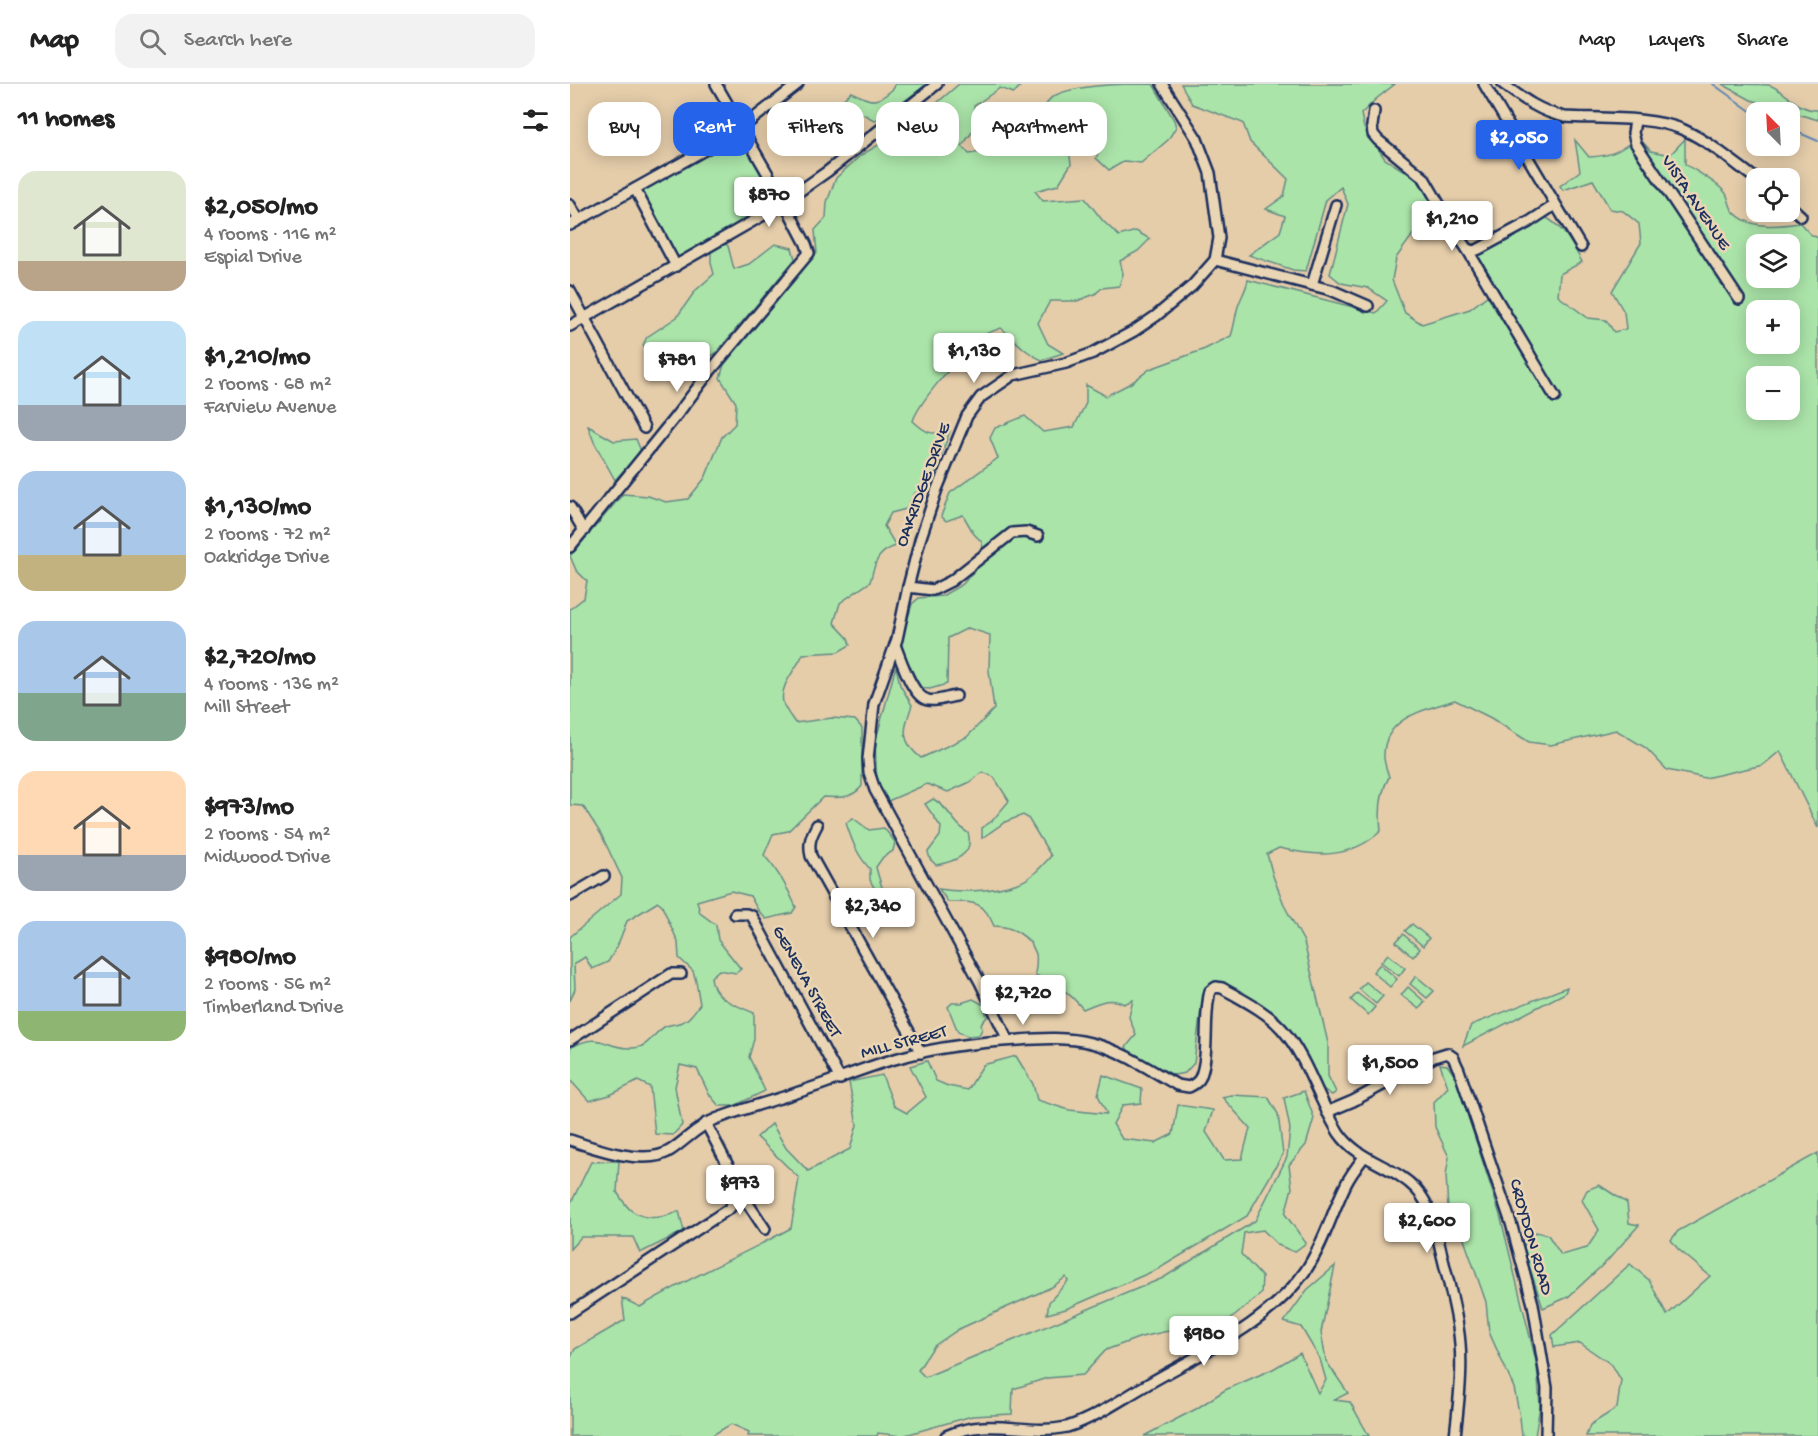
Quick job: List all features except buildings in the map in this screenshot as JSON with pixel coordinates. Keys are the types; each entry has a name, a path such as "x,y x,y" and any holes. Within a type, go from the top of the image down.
{"street":[{"path":"716,84 726,102"},
{"path":"755,119 798,84"},
{"path":"570,326 784,202 828,171 937,84"},
{"path":"1162,84 1197,139 1210,173 1219,237 1215,260 1331,290 1368,306"},
{"path":"1484,84 1581,247"},
{"path":"1503,84 1534,106 1554,115 1654,122 1684,130 1746,172"},
{"path":"1374,111 1373,134 1424,178 1555,397"},
{"name":"VISTA AVENUE","path":"1635,121 1633,133 1636,144 1739,299"},
{"path":"570,546 808,253 806,244 755,152"},
{"path":"570,225 694,156"},
{"path":"635,189 676,266"},
{"path":"570,205 579,220"},
{"path":"1312,285 1336,205"},
{"path":"1467,249 1479,249 1555,205"},
{"name":"OAKRIDGE DRIVE","path":"1008,1040 980,982 879,796 869,772 870,731 874,704 895,645 920,540 937,489 964,422 981,396 1013,375 1066,363 1093,353 1134,331 1192,286 1215,260"},
{"path":"570,291 644,428"},
{"path":"570,507 584,531"},
{"path":"908,587 926,591 941,587 1012,533 1026,531 1038,536"},
{"path":"895,645 918,695 926,700 934,701 956,696"},
{"path":"817,825 808,846 811,856 921,1053"},
{"path":"570,896 604,876"},
{"name":"GENEVA STREET","path":"735,914 752,916 840,1079"},
{"path":"570,1040 671,974 681,974"},
{"name":"MILL STREET","path":"570,1140 608,1152 656,1157 671,1150 706,1124 866,1068 921,1053 1008,1040 1046,1038 1097,1044 1177,1084 1189,1087 1200,1077 1204,1056 1208,999 1210,991 1216,987 1266,1015 1282,1030 1300,1057 1327,1112"},
{"name":"CROYDON ROAD","path":"1327,1112 1353,1101 1434,1057 1451,1054 1459,1070 1511,1223 1533,1304 1547,1388 1546,1436"},
{"path":"1327,1112 1346,1142 1364,1157 1400,1176 1415,1188 1431,1216 1459,1328 1460,1383 1455,1436"},
{"path":"706,1124 725,1158 737,1187 765,1229"},
{"path":"946,1436 972,1427 1034,1432 1069,1427 1101,1411 1254,1321 1285,1297 1309,1265 1330,1226 1347,1183 1364,1157"},
{"path":"570,1313 723,1214 734,1202 737,1187"}],"green space":[{"path":"895,84 927,84 903,102 876,102 876,120 864,115 864,102 840,102 851,92 874,100 883,97 894,88"},
{"path":"959,84 1022,84 1014,93 1000,88 980,102 971,102 971,134 962,146 971,156 1070,156 1071,164 1058,185 1035,191 1043,201 1085,198 1103,221 1119,236 1136,231 1150,239 1138,251 1120,261 1123,274 1119,286 1102,288 1095,294 1077,301 1050,301 1038,323 1048,344 1063,353 1042,360 1025,350 1001,328 977,337 982,357 965,358 950,369 916,415 913,421 926,431 938,433 950,431 930,486 915,493 906,509 891,513 884,526 896,546 880,555 870,582 840,603 834,623 848,638 850,645 838,652 803,654 786,683 782,696 785,708 795,723 832,718 855,720 862,728 862,786 849,795 823,797 788,831 773,834 764,855 790,893 796,907 792,913 766,919 750,896 731,891 697,901 700,913 716,925 718,940 741,969 736,973 719,970 711,977 720,996 754,1013 754,1039 749,1057 765,1091 734,1106 719,1106 709,1094 697,1069 680,1065 675,1087 682,1125 673,1135 655,1134 650,1087 638,1081 610,1095 589,1101 570,1080 570,1048 596,1040 622,1048 638,1047 647,1043 666,1026 686,1020 700,1004 693,971 679,958 678,942 658,902 627,921 617,947 608,962 592,969 585,957 574,964 575,989 570,1001 570,937 621,894 622,878 601,834 583,806 570,805 570,609 584,598 587,581 576,570 570,556 623,494 648,496 666,502 688,499 705,478 722,437 735,424 736,403 720,378 724,365 817,253 815,230 826,218 827,202 836,178 860,156 864,156 864,153 876,146 876,156 959,156 959,102 938,102"},
{"path":"1153,84 1176,127 1168,140 1141,163 1125,161 1109,170 1096,158 1107,156 1107,102 1048,102 1064,92 1075,89"},
{"path":"1181,84 1395,84 1361,114 1364,128 1385,159 1417,179 1438,211 1438,226 1414,233 1396,258 1392,280 1405,313 1422,324 1470,309 1488,295 1494,283 1479,257 1482,251 1545,217 1562,231 1582,262 1560,274 1558,296 1588,318 1606,320 1614,332 1626,329 1624,312 1612,291 1641,243 1639,224 1623,211 1610,209 1593,180 1563,190 1560,186 1580,171 1575,140 1589,157 1615,152 1638,137 1651,151 1670,155 1685,139 1685,164 1724,191 1733,211 1746,222 1765,225 1800,223 1810,234 1818,238 1818,828 1780,751 1763,765 1705,778 1667,770 1646,748 1616,730 1551,745 1529,742 1491,718 1455,700 1409,716 1391,731 1386,741 1384,757 1389,777 1380,804 1381,831 1357,847 1345,851 1320,854 1279,848 1267,854 1285,907 1304,942 1328,1043 1328,1076 1336,1092 1332,1095 1320,1087 1301,1049 1279,1018 1224,982 1215,982 1208,989 1202,1001 1194,1063 1185,1073 1174,1075 1131,1055 1126,1047 1136,1035 1129,1017 1133,1000 1124,1004 1104,1001 1083,1009 1065,991 1035,974 1036,954 1025,937 1014,930 994,926 986,911 977,904 948,902 939,889 958,891 1009,886 1036,872 1051,856 1028,818 1023,815 1005,822 982,838 982,828 992,821 1009,801 994,777 983,772 968,783 948,792 927,784 888,801 877,784 875,743 896,666 900,685 912,705 907,721 906,740 921,758 967,737 994,709 989,670 990,635 968,628 948,638 947,684 930,689 919,688 900,647 912,604 919,598 942,596 963,584 984,559 982,542 974,534 963,515 946,521 941,516 950,493 998,458 990,438 995,428 1025,416 1043,432 1074,427 1086,403 1086,385 1106,396 1131,383 1150,369 1205,349 1231,336 1238,306 1248,280 1376,313 1387,301 1368,288 1341,283 1330,274 1348,204 1341,187 1326,200 1306,271 1293,270 1249,255 1280,232 1285,216 1266,209 1284,196 1288,179 1250,142 1243,123 1192,104"},
{"path":"1722,84 1769,85 1795,102 1758,102"},
{"path":"1800,105 1818,110 1818,120 1800,115"},
{"path":"698,156 755,156 781,202 677,263 638,190"},
{"path":"723,242 728,246 734,269 749,264 775,244 792,248 795,259 716,353 711,356 695,347 678,359 662,361 660,352 643,345 647,337 677,317 695,291 714,274 711,251"},
{"path":"588,426 614,441 636,439 641,451 615,480 594,442"},
{"path":"933,799 943,806 958,825 968,833 969,841 968,847 961,856 936,865 930,859 928,852 940,836 941,827 925,804"},
{"path":"853,818 869,830 884,828 895,842 893,851 883,857 876,867 886,910 870,880 870,869 858,853 850,836 846,823"},
{"path":"1412,924 1429,938 1423,946 1405,931"},
{"path":"1403,934 1420,949 1413,957 1396,942"},
{"path":"1388,954 1405,968 1399,976 1381,962"},
{"path":"1380,964 1397,979 1390,987 1373,972"},
{"path":"1416,976 1434,991 1427,998 1410,984"},
{"path":"1366,982 1383,996 1376,1004 1359,989"},
{"path":"1408,987 1425,1002 1419,1009 1401,995"},
{"path":"1567,987 1565,993 1463,1046 1471,1025"},
{"path":"1357,993 1375,1007 1368,1015 1351,1000"},
{"path":"973,999 984,1005 987,1017 981,1024 982,1029 979,1035 968,1036 958,1032 948,1007 952,1003"},
{"path":"1016,1056 1033,1084 1037,1100 1069,1110 1107,1114 1098,1095 1103,1075 1142,1089 1141,1103 1123,1105 1113,1124 1122,1139 1155,1143 1173,1134 1178,1105 1213,1110 1206,1132 1224,1160 1242,1159 1250,1128 1222,1097 1231,1095 1268,1097 1278,1114 1283,1154 1247,1216 1158,1269 1066,1309 1047,1314 1049,1302 1068,1281 1066,1277 1052,1287 959,1329 934,1346 918,1370 925,1377 1163,1278 1255,1221 1287,1157 1290,1129 1284,1098 1304,1091 1314,1118 1306,1145 1289,1165 1292,1188 1285,1214 1306,1243 1294,1252 1278,1245 1263,1230 1244,1233 1241,1254 1262,1277 1261,1294 1236,1315 1200,1339 1168,1331 1141,1337 1106,1350 1083,1375 1047,1378 1013,1389 1012,1414 972,1416 902,1436 878,1433 877,1436 748,1436 749,1432 731,1424 711,1436 570,1436 570,1359 575,1349 625,1320 622,1298 640,1307 791,1228 799,1178 757,1137 772,1124 786,1148 808,1171 850,1149 857,1125 849,1082 882,1075 894,1106 907,1113 926,1097 910,1066 927,1061 936,1081 968,1090 983,1065"},
{"path":"1440,1064 1447,1065 1455,1076 1500,1215 1537,1365 1540,1406 1535,1436 1522,1436 1514,1388 1489,1332 1486,1302 1460,1228 1448,1209 1446,1175 1449,1157 1435,1127 1434,1102 1448,1087"},
{"path":"1818,1153 1818,1436 1586,1436 1590,1425 1617,1408 1621,1380 1612,1365 1580,1343 1554,1347 1552,1335 1630,1264 1649,1280 1667,1315 1710,1276 1678,1249 1671,1240 1678,1231"},
{"path":"619,1161 617,1192 628,1207 637,1214 649,1217 661,1217 679,1211 684,1231 640,1253 633,1237 581,1237 570,1249 570,1201 591,1162"},
{"path":"1599,1185 1627,1203 1629,1223 1639,1225 1608,1260 1568,1297 1543,1308 1523,1248 1526,1241 1536,1232 1548,1235 1561,1255 1587,1248 1599,1230 1582,1200 1587,1190"},
{"path":"1335,1266 1321,1332 1326,1361 1348,1393 1334,1400 1350,1402 1369,1436 1144,1436 1196,1409 1225,1390 1273,1369 1300,1353 1318,1393 1326,1380 1320,1359 1301,1327 1284,1322 1307,1290"}],"waterway":[{"path":"1713,84 1746,108"},
{"path":"1800,133 1818,141"}]}
